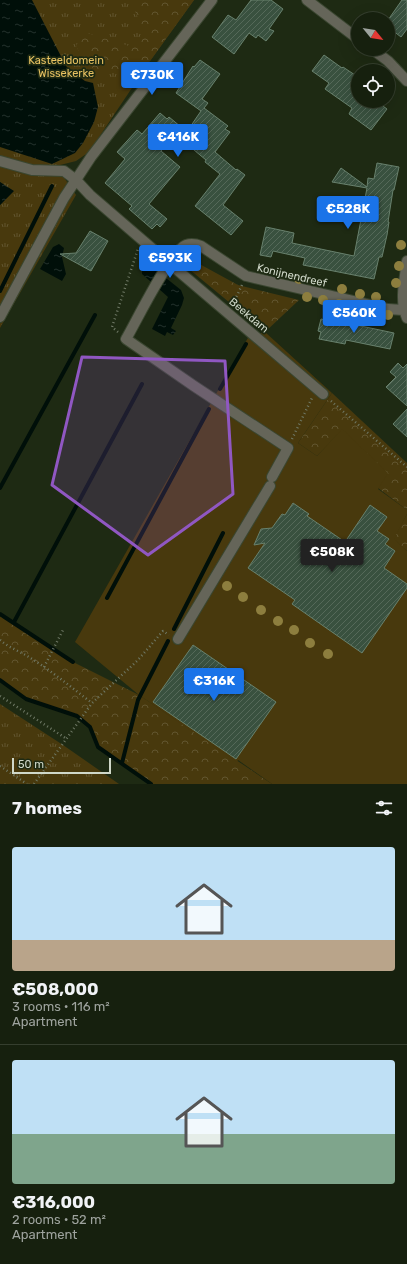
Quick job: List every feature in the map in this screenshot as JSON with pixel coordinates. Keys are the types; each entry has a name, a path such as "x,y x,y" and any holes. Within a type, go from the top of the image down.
{"street":[{"path":"0,317 64,198 91,157 212,0"},
{"path":"307,0 351,34"},
{"path":"381,56 407,81"},
{"name":"Beekdam","path":"0,161 32,170 64,171 76,180 90,195 142,240 320,391"},
{"name":"Konijnendreef","path":"126,339 169,263 185,245 194,244 202,246 246,276 405,314"},
{"path":"405,314 404,287 407,261"},
{"path":"126,339 288,448 271,481 178,639"}],"path":[{"path":"126,339 112,327 142,240"},
{"path":"228,313 246,276"},
{"path":"288,448 320,391 407,467"},
{"path":"44,667 63,630"},
{"path":"34,784 92,703 138,660 163,631 178,639"},
{"path":"0,640 21,651 92,703"},
{"path":"0,696 67,739"},
{"path":"0,766 27,784"}],"highlighted area":[{"path":"82,357 225,361 233,494 148,555 52,485"}],"green space":[{"name":"Kasteeldomein Wissekerke","path":"0,0 194,0 150,61 89,152 76,161 56,166 76,195 0,328 0,205 13,191 0,182"},
{"path":"130,0 194,0 150,61 123,70 101,72 87,65 76,46 84,32 129,46 142,36 143,29"},
{"path":"194,261 238,285 299,300 265,332 189,269"},
{"path":"265,332 332,393 298,443 317,456 342,429 388,473 378,489 407,510 407,514 394,539 407,551 407,784 272,784 139,695 75,642 249,336"},
{"path":"332,393 407,463 407,510 378,488 342,430 317,456 298,443"},
{"path":"407,514 407,551 393,539"},
{"path":"0,614 73,662 139,695 272,784 151,784 98,747 90,727 77,716 26,699 0,680"},
{"path":"0,704 63,745 119,784 0,784"}],"water":[{"path":"0,0 32,0 66,66 85,81 93,83 98,107 94,122 83,143 75,153 52,164 0,147"},
{"path":"0,182 14,191 0,205"},
{"path":"59,244 64,248 62,257 66,274 62,281 40,269 53,247"},
{"path":"153,257 156,270 181,290 184,298 171,328 176,331 173,335 167,332 165,336 152,329 168,297 142,274 142,260"}],"building":[{"path":"251,0 271,0 283,9 269,29 274,31 266,41 258,35 256,38 249,33 234,54 212,37 228,15 236,20"},
{"path":"402,0 407,0 407,29 401,37 395,32 395,12 394,12"},
{"path":"324,55 342,68 343,67 351,72 351,107 325,89 329,83 312,71"},
{"path":"200,60 220,74 202,99 208,103 204,108 228,126 225,129 230,132 215,152 236,170 237,169 245,175 223,205 243,221 231,235 195,206 220,174 176,135 161,151 180,167 149,204 167,219 160,227 157,224 152,229 129,209 132,206 105,183 125,159 117,152 137,130 142,134 160,113 167,119 169,117 181,127 183,126 188,130 201,111 176,93 193,66 194,67"},
{"path":"352,108 387,109 371,130 349,114"},
{"path":"377,163 399,167 393,190 387,235 382,257 379,257 374,279 303,265 305,258 273,251 271,257 260,255 266,227 294,233 292,243 354,256 367,188 332,182 341,168 367,187 368,178 374,179"},
{"path":"90,231 108,241 91,271 60,254 76,253"},
{"path":"321,319 394,333 390,349 346,340 345,344 319,339 321,332 318,331"},
{"path":"398,363 403,368 407,364 407,406 386,387 396,377 390,372"},
{"path":"407,409 407,437 393,424"},
{"path":"293,503 309,514 307,516 345,542 370,505 387,517 377,531 389,539 385,544 395,551 384,568 407,584 407,588 362,653 292,604 295,600 248,568 265,543 254,545 261,529 272,528 282,514 285,515"},
{"path":"193,645 276,702 236,759 153,702"}],"waterway":[{"path":"0,291 52,186"},
{"path":"0,488 95,315"},
{"path":"220,389 246,344"},
{"path":"14,622 142,384"},
{"path":"107,598 209,409"},
{"path":"174,629 223,533"},
{"path":"0,614 73,662"},
{"path":"122,763 138,700 168,641"},
{"path":"0,680 26,699 77,716 90,727 98,747 151,784"}]}
